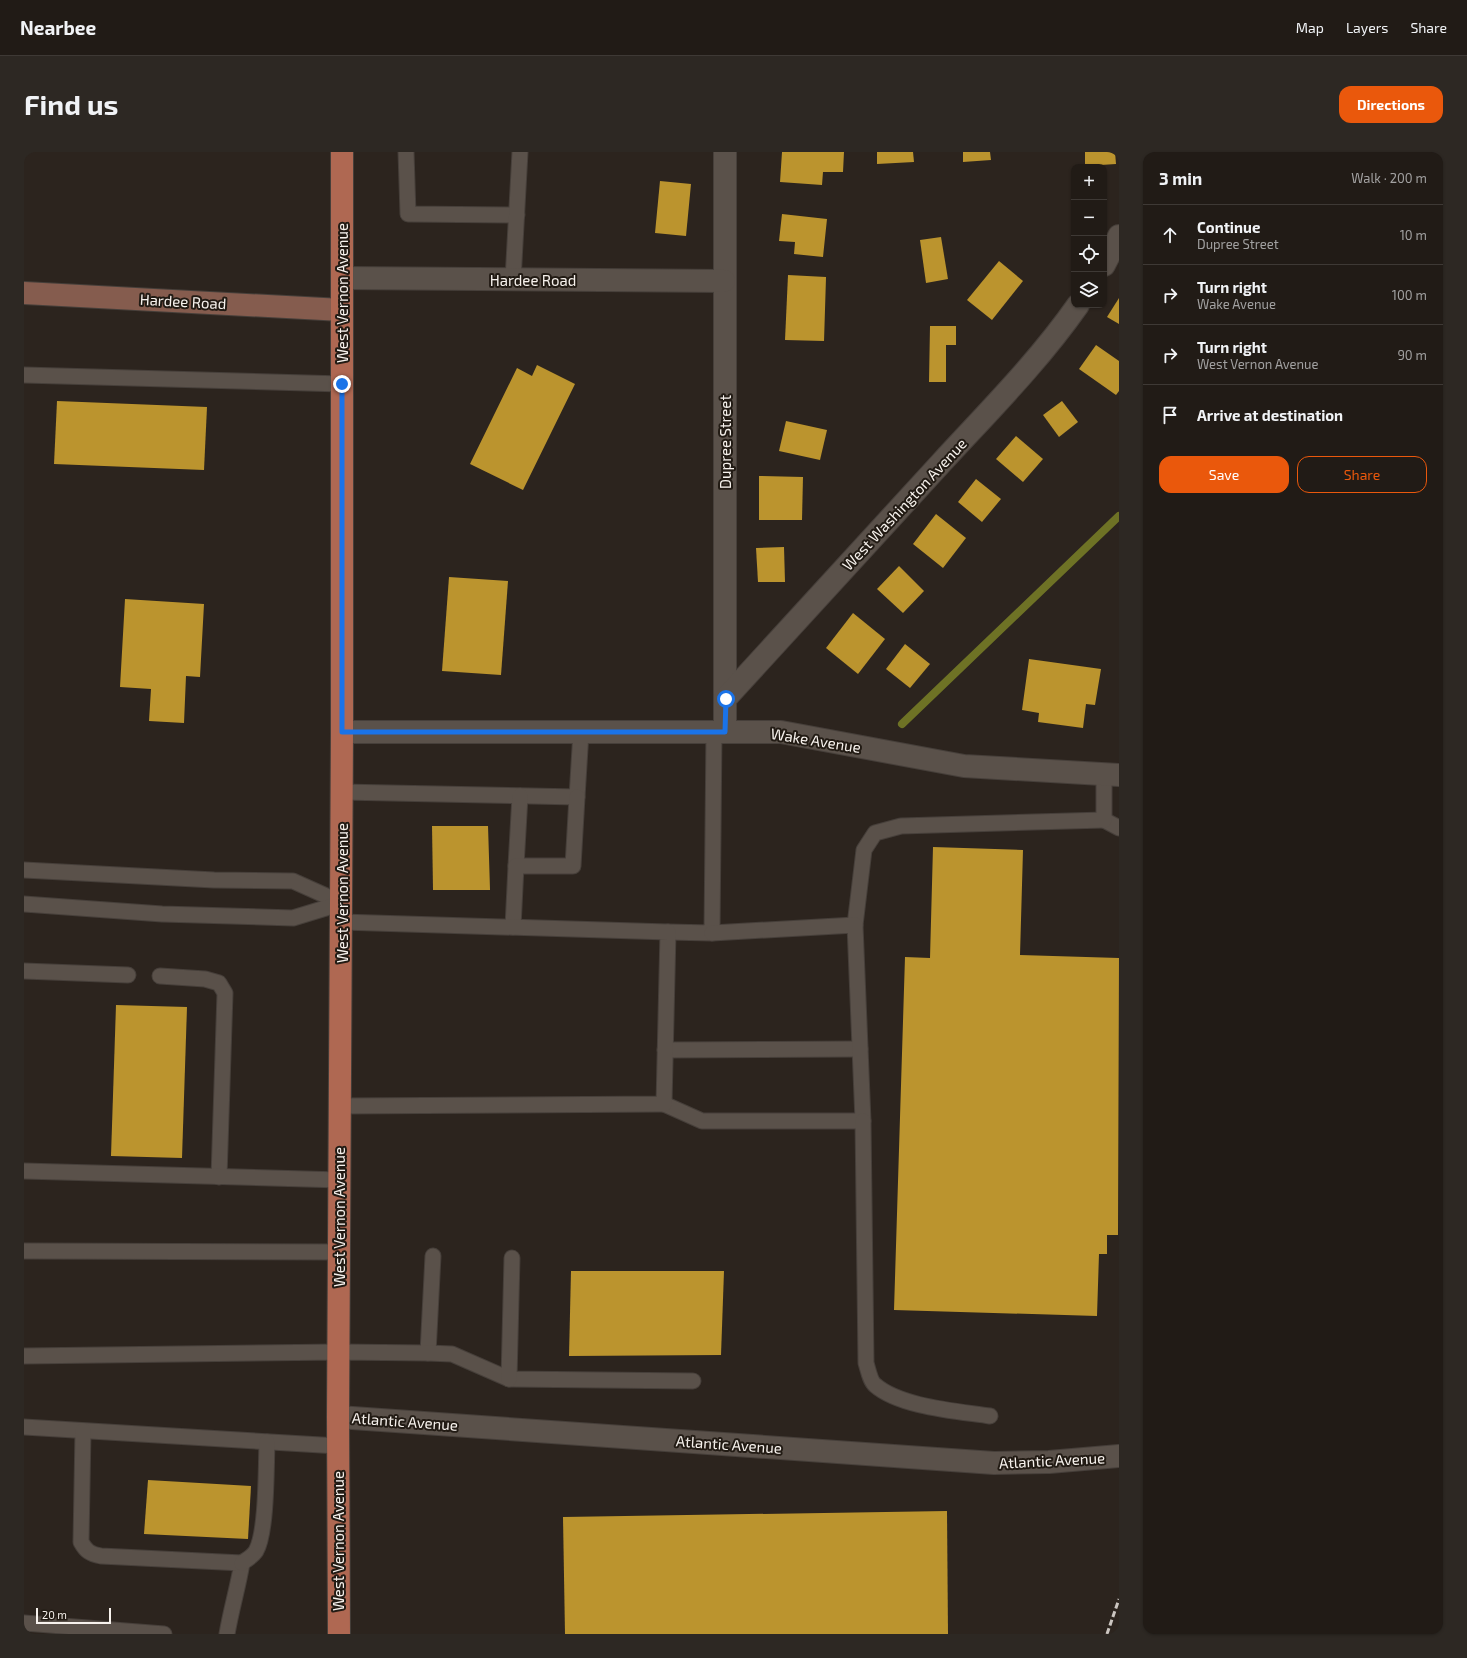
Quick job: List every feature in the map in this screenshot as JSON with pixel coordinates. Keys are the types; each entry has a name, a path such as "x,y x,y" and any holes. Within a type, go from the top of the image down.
{"main road":[{"name":"West Vernon Avenue","path":"339,1634 338,1417 342,913 342,152"}],"street":[{"name":"Dupree Street","path":"719,732 726,699 724,281 725,152"},
{"path":"1107,259 1119,236"},
{"name":"Hardee Road","path":"342,278 724,281"},
{"name":"Hardee Road","path":"24,293 342,310"},
{"name":"West Washington Avenue","path":"726,699 964,438 1024,375 1057,335 1076,308"},
{"name":"Wake Avenue","path":"342,732 781,732 964,766 1112,775"},
{"name":"Atlantic Avenue","path":"338,1417 994,1463 1049,1462 1119,1456"}],"lane":[{"path":"406,152 408,214 517,215"},
{"path":"513,280 520,152"},
{"path":"24,375 342,384"},
{"path":"516,866 573,866 581,732"},
{"path":"712,933 719,732"},
{"path":"1104,820 1112,775"},
{"path":"342,792 577,797"},
{"path":"513,927 520,796"},
{"path":"990,1416 929,1406 896,1398 874,1384 866,1363 863,1121 855,925 864,850 875,833 901,826 1104,820 1119,828"},
{"path":"24,870 214,880 293,881 342,913"},
{"path":"24,904 162,914 293,918 342,913 513,927 668,932 712,933 855,925"},
{"path":"664,1104 668,932"},
{"path":"24,972 128,975"},
{"path":"160,976 205,979 219,983 225,993 219,1177"},
{"path":"665,1050 860,1049"},
{"path":"340,1106 664,1104 702,1121 863,1121"},
{"path":"24,1171 340,1180"},
{"path":"24,1251 339,1252"},
{"path":"428,1352 433,1256"},
{"path":"509,1379 512,1258"},
{"path":"24,1356 428,1352 452,1354 509,1379 693,1380"},
{"path":"24,1427 338,1446"},
{"path":"83,1431 81,1542 86,1551 92,1555 101,1556 242,1563 255,1553 260,1542 263,1524 267,1442"},
{"path":"227,1634 239,1586 242,1563"},
{"path":"24,1623 164,1634"}],"building":[{"path":"782,152 844,152 843,172 823,172 822,185 780,182"},
{"path":"877,152 913,152 914,162 877,164"},
{"path":"963,152 990,152 991,160 963,162"},
{"path":"1085,152 1115,152 1116,164 1085,164"},
{"path":"660,181 691,184 686,236 655,233"},
{"path":"782,214 827,219 823,257 794,254 795,242 779,241"},
{"path":"941,237 948,279 926,283 920,240"},
{"path":"999,261 1023,281 992,320 967,300"},
{"path":"788,275 826,277 824,341 785,340"},
{"path":"1119,298 1119,324 1107,317"},
{"path":"930,326 956,326 956,345 946,345 946,382 929,382"},
{"path":"1096,345 1119,361 1119,391 1116,395 1079,369"},
{"path":"537,365 575,384 523,490 470,464 517,368 532,376"},
{"path":"57,401 207,407 204,470 54,464"},
{"path":"1062,401 1078,422 1059,437 1043,415"},
{"path":"786,421 827,430 820,460 779,451"},
{"path":"1016,436 1043,459 1023,482 996,459"},
{"path":"759,476 803,477 802,520 759,520"},
{"path":"976,479 1001,499 982,522 958,502"},
{"path":"936,514 966,538 943,568 913,544"},
{"path":"784,547 785,582 758,582 756,548"},
{"path":"899,566 924,591 903,613 877,589"},
{"path":"449,577 508,581 501,675 442,671"},
{"path":"125,599 204,604 200,677 186,676 184,723 149,721 151,689 120,687"},
{"path":"853,613 885,639 858,674 826,648"},
{"path":"905,644 930,664 910,688 886,669"},
{"path":"1029,659 1101,669 1095,705 1086,704 1083,728 1038,722 1039,713 1022,710"},
{"path":"432,826 488,826 490,890 433,890"},
{"path":"933,847 1023,850 1020,955 1119,958 1118,1235 1107,1235 1107,1254 1099,1254 1097,1316 894,1310 905,957 930,958"},
{"path":"116,1005 187,1007 182,1158 111,1156"},
{"path":"571,1271 724,1271 721,1355 569,1356"},
{"path":"148,1480 251,1486 248,1539 144,1534"},
{"path":"947,1511 948,1634 565,1634 563,1517"}],"waterway":[{"path":"902,724 1119,516"}],"railway":[{"path":"1107,1634 1119,1599"}],"route":[{"path":"342,384 342,732 725,732 726,699"}]}
